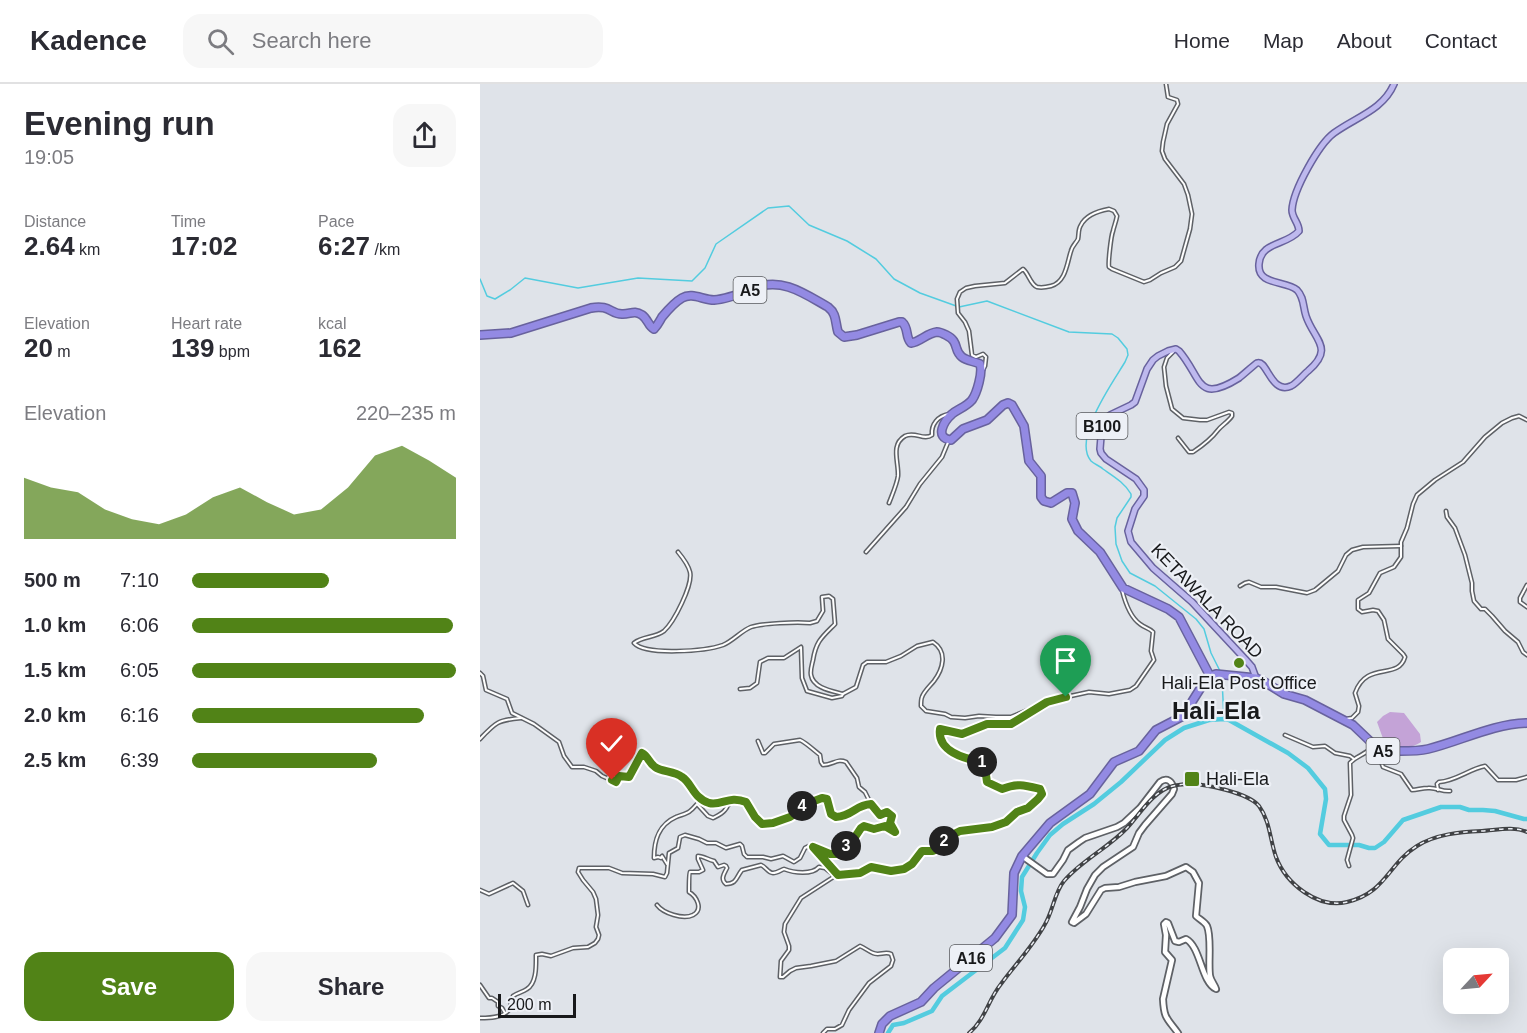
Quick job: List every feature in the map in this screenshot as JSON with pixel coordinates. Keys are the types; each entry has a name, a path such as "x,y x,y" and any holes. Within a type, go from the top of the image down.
{"highway":[{"name":"A5","path":"480,335 512,333 591,308 601,307 622,315 636,312 643,316 654,329 662,317 685,297 717,299 772,283 784,285 828,307 833,312 838,332 842,336 857,335 895,322 902,322 906,326 907,338 911,343 936,332 944,334 954,340 960,356 980,364 982,373"},
{"path":"982,373 973,399 952,414 942,429 943,436 949,440 952,439 963,429 987,420 1003,405 1012,405 1024,426 1029,461 1041,476 1041,497 1044,501 1051,503 1071,493 1075,501 1072,516 1075,527 1100,552 1123,587 1168,609 1179,617 1213,675"},
{"name":"A5","path":"1213,675 1256,678 1284,694 1305,700 1353,725 1381,750 1417,751 1490,729 1527,723"},
{"name":"A16","path":"879,1033 882,1024 890,1016 921,1002 934,988 995,938 1012,915 1014,873 1050,823 1089,794 1114,762 1139,751 1156,730 1183,716 1205,681 1213,675"}],"main road":[{"path":"1176,349 1184,356 1201,385 1209,389 1224,386 1248,372 1258,363 1262,363 1272,381 1279,386 1291,386 1317,363 1321,357 1321,346 1306,316 1301,294 1297,289 1269,280 1261,274 1259,264 1261,256 1268,247 1288,240 1299,231 1292,210 1295,196 1303,176 1328,139 1385,99 1395,84"},
{"name":"KETAWALA ROAD","path":"1176,349 1153,360 1147,369 1135,402 1110,416 1102,424 1100,449 1106,459 1131,475 1144,490 1144,496 1135,509 1128,531 1131,542 1153,568 1192,602 1215,626 1252,667 1256,678"}],"street":[{"path":"982,373 986,357 983,354 976,357 972,355 969,331 957,310 957,299 960,292 966,288 1005,283 1023,269 1035,286 1048,287 1058,284 1067,266 1071,248 1077,241 1081,224 1093,214 1109,209 1117,216 1112,231 1109,267 1144,282 1175,267 1181,261 1192,214 1184,184 1165,159 1162,151 1167,124 1178,104 1176,100 1168,97 1166,84"},
{"path":"1176,349 1167,358 1164,367 1166,386 1173,409 1183,417 1200,420 1232,413 1229,421 1218,429 1215,435 1193,452 1187,449 1178,438"},
{"path":"889,503 898,477 896,450 900,441 911,435 930,437 935,422 943,416 952,414"},
{"path":"1342,720 1352,718 1358,712 1356,693 1361,682 1371,674 1393,670 1405,657 1388,639 1384,620 1378,611 1362,612 1358,609 1358,600 1371,590 1380,573 1391,569 1401,557 1401,546 1417,495 1422,489 1463,462 1502,423 1519,416 1527,420"},
{"path":"866,552 906,507 920,484 942,457 949,440"},
{"path":"1446,511 1465,555 1474,601 1518,642 1527,655"},
{"path":"1240,586 1249,582 1261,587 1276,587 1307,593 1315,590 1338,571 1346,555 1352,550 1363,547 1401,546"},
{"path":"678,552 686,562 691,575 680,608 666,629 638,640 634,645 663,652 723,645 750,627 817,621 823,611 822,597 829,596 833,599 835,624 819,640 810,673 813,681 819,686 843,694"},
{"path":"1527,585 1520,598 1522,605 1527,607"},
{"path":"740,689 750,688 757,683 760,662 768,658 784,658 801,647 802,678 807,691 832,698 842,696 856,687 863,665 867,662 886,662 917,646 933,642 943,654 936,679 921,698 921,706 926,711 965,718 1011,717 1047,702 1089,692 1108,694 1130,690 1136,686 1154,660 1151,651 1153,632 1140,624 1132,615 1125,601 1123,587"},
{"path":"480,673 483,676 486,690 507,699 512,713 534,724 559,742 564,756 572,767 584,767 596,771 616,782 619,776 629,777 642,753 655,767 683,777 692,789 712,804 730,799 746,802 762,824 790,817 801,806 822,798 827,799 831,814 836,817 848,815 861,805 871,804"},
{"path":"823,1033 827,1029 842,1026 849,1010 869,983 891,966 893,960 891,954 887,952 873,953 860,946 836,961 796,968 780,977 781,961 789,950 784,932 788,918 801,898 836,875 860,873 871,867 891,871 904,869 912,864 922,851 937,849 946,838 960,831 992,827 1006,822 1017,812 1028,808 1042,794 1040,789 1013,785 1002,789 987,782 981,761 963,758 950,751 941,740 939,732 940,729 962,734 987,724 1011,724 1047,702"},
{"path":"480,739 502,720 521,718"},
{"path":"1285,735 1313,747 1325,746 1335,753 1354,759"},
{"path":"480,1018 495,1017 510,1009 513,996 526,990 532,984 536,955 551,956 573,948 588,947 598,939 596,899 580,876 579,868 609,868 622,873 653,874 665,878 669,853 678,848 680,837 685,835 726,848 740,844 744,855 751,858 771,859 783,856 794,862 809,846 830,854 843,852 864,826 874,829 885,826 895,832 890,823 891,814 887,812 880,815 865,792 859,787 857,778 846,762 837,760 823,765 820,755 800,740 774,744 765,753 758,741"},
{"path":"1349,866 1347,860 1353,838 1344,816 1351,795 1350,763 1367,753 1374,745"},
{"path":"1381,750 1379,756 1383,767 1401,774 1412,790 1429,788 1450,791"},
{"path":"1438,790 1439,782 1464,775 1476,767 1485,766 1498,780 1516,780 1527,777"},
{"path":"1025,858 1049,875 1053,873 1068,850 1085,838 1124,823 1140,808 1160,782 1163,780 1171,782 1174,789 1172,794 1139,833 1134,847 1103,867 1095,875 1072,922 1074,923 1086,914 1101,890 1105,888 1166,876 1182,868 1189,868 1193,872 1199,889 1196,916 1208,927 1210,977 1216,989 1207,982 1203,966 1191,942 1186,939 1175,941 1166,922 1164,924 1165,952 1172,960 1163,999 1167,1020 1178,1033"},
{"path":"667,865 662,856 654,858 653,856 656,838 669,821 691,811 697,804 712,818 723,813 728,805 739,800"},
{"path":"813,847 836,875"},
{"path":"657,905 671,915 690,916 696,912 698,903 695,896 689,892 688,875 690,872 703,870 698,856 714,861 718,867 726,866 722,878 726,884 736,881 742,870 761,865 773,873 784,869 791,873 812,873 819,867 836,875"},
{"path":"480,890 489,894 513,883 523,891 528,905"},
{"path":"480,985 489,998 498,1002 498,1006 506,1013"}],"shaded area":[{"path":"1390,712 1404,713 1420,734 1421,742 1408,747 1385,744 1377,722"}],"waterway":[{"path":"480,279 487,296 495,299 525,278 578,288 638,278 692,281 705,268 716,244 768,208 789,206 809,225 847,241 876,259 894,279 920,293 959,307 987,301 1069,332 1112,334 1127,349 1128,355 1090,425 1087,451 1091,461 1126,486 1131,494 1117,518 1116,544 1122,561 1130,573 1155,586 1196,619 1204,629 1211,653 1220,671"},
{"path":"1222,679 1224,719"},
{"path":"888,1033 893,1025 904,1023 932,1011 942,996 1005,948 1023,920 1025,907 1021,891 1022,877 1050,835 1094,804 1165,740 1184,728 1209,720 1229,720 1288,753 1308,768 1325,789 1326,799 1320,834 1329,845 1359,845 1375,848 1384,842 1403,820 1441,807 1495,811 1527,819"}],"railway":[{"path":"969,1033 979,1022 997,990 1039,934 1064,881 1120,835 1153,798 1173,786 1194,784 1214,787 1254,801 1268,824 1276,857 1287,876 1304,892 1325,902 1347,902 1360,898 1379,885 1407,853 1424,842 1440,836 1505,829 1527,832"}],"place":[{"name":"Hali-Ela Post Office","path":"1239,663"},
{"name":"Hali-Ela","path":"1192,779"}],"district":[{"name":"Hali-Ela","path":"1216,710"}],"route":[{"path":"612,780 616,782 619,776 629,777 642,753 655,767 683,777 696,794 712,804 730,799 746,802 762,824 790,817 799,807 822,798 827,799 834,817 843,817 861,805 871,804 880,815 887,812 891,814 890,823 895,832 885,826 874,829 864,826 839,854 830,854 813,847 838,875 860,873 871,867 891,871 904,869 912,864 922,851 937,849 946,838 960,831 992,827 1006,822 1017,812 1028,808 1042,794 1040,789 1023,785 1013,785 1002,789 987,782 981,761 963,758 950,751 941,740 940,729 962,734 987,724 1011,724 1047,702 1066,697"}]}
